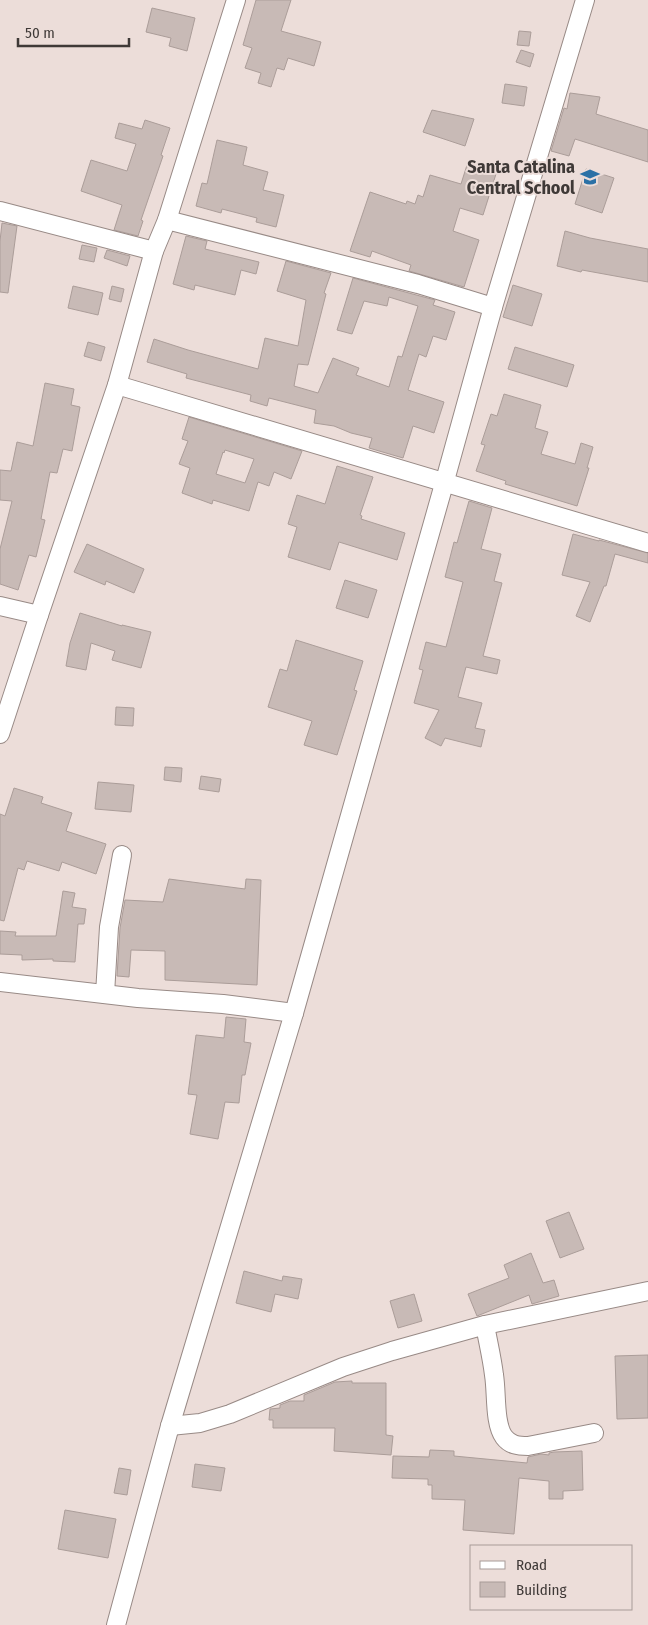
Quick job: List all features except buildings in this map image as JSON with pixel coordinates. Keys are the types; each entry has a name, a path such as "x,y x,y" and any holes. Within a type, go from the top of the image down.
{"street":[{"path":"0,734 116,385 154,250 167,220 236,0"},
{"path":"116,1625 170,1426 294,1013 493,306 585,0"},
{"path":"0,211 154,250"},
{"path":"167,220 418,284 493,306"},
{"path":"116,385 444,484 648,543"},
{"path":"0,606 39,615"},
{"path":"105,994 109,927 122,855"},
{"path":"0,982 105,994 224,1004 294,1013"},
{"path":"170,1426 200,1423 230,1414 343,1367 485,1325 648,1291"},
{"path":"485,1325 495,1376 498,1423 505,1438 511,1444 528,1446 594,1433"}],"place":[{"name":"Santa Catalina Central School","path":"590,177"}]}
